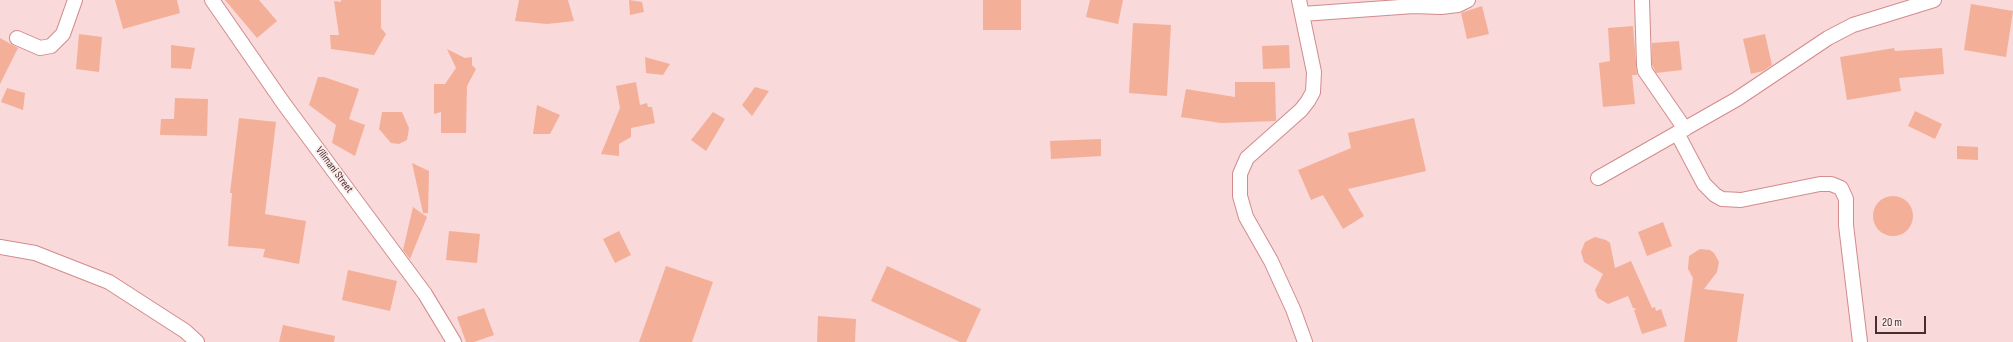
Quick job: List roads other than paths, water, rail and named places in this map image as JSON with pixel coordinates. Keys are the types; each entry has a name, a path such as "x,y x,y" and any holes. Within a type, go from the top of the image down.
{"street":[{"path":"17,38 40,48 50,46 63,34 75,0"},
{"name":"Vilimani Street","path":"212,0 284,104 425,294 454,342"},
{"path":"1299,0 1314,72 1313,92 1301,110 1247,158 1240,174 1240,196 1246,217 1271,261 1293,309 1305,342"},
{"path":"1302,14 1414,6 1441,7 1458,5 1468,0"},
{"path":"1642,0 1645,71 1681,131 1704,184 1715,195 1722,199 1742,200 1820,184 1831,184 1841,188 1846,199 1846,225 1860,342"},
{"path":"1598,178 1738,99 1828,38 1854,25 1934,0"},
{"path":"0,247 35,253 109,282 184,331 198,342"}]}
